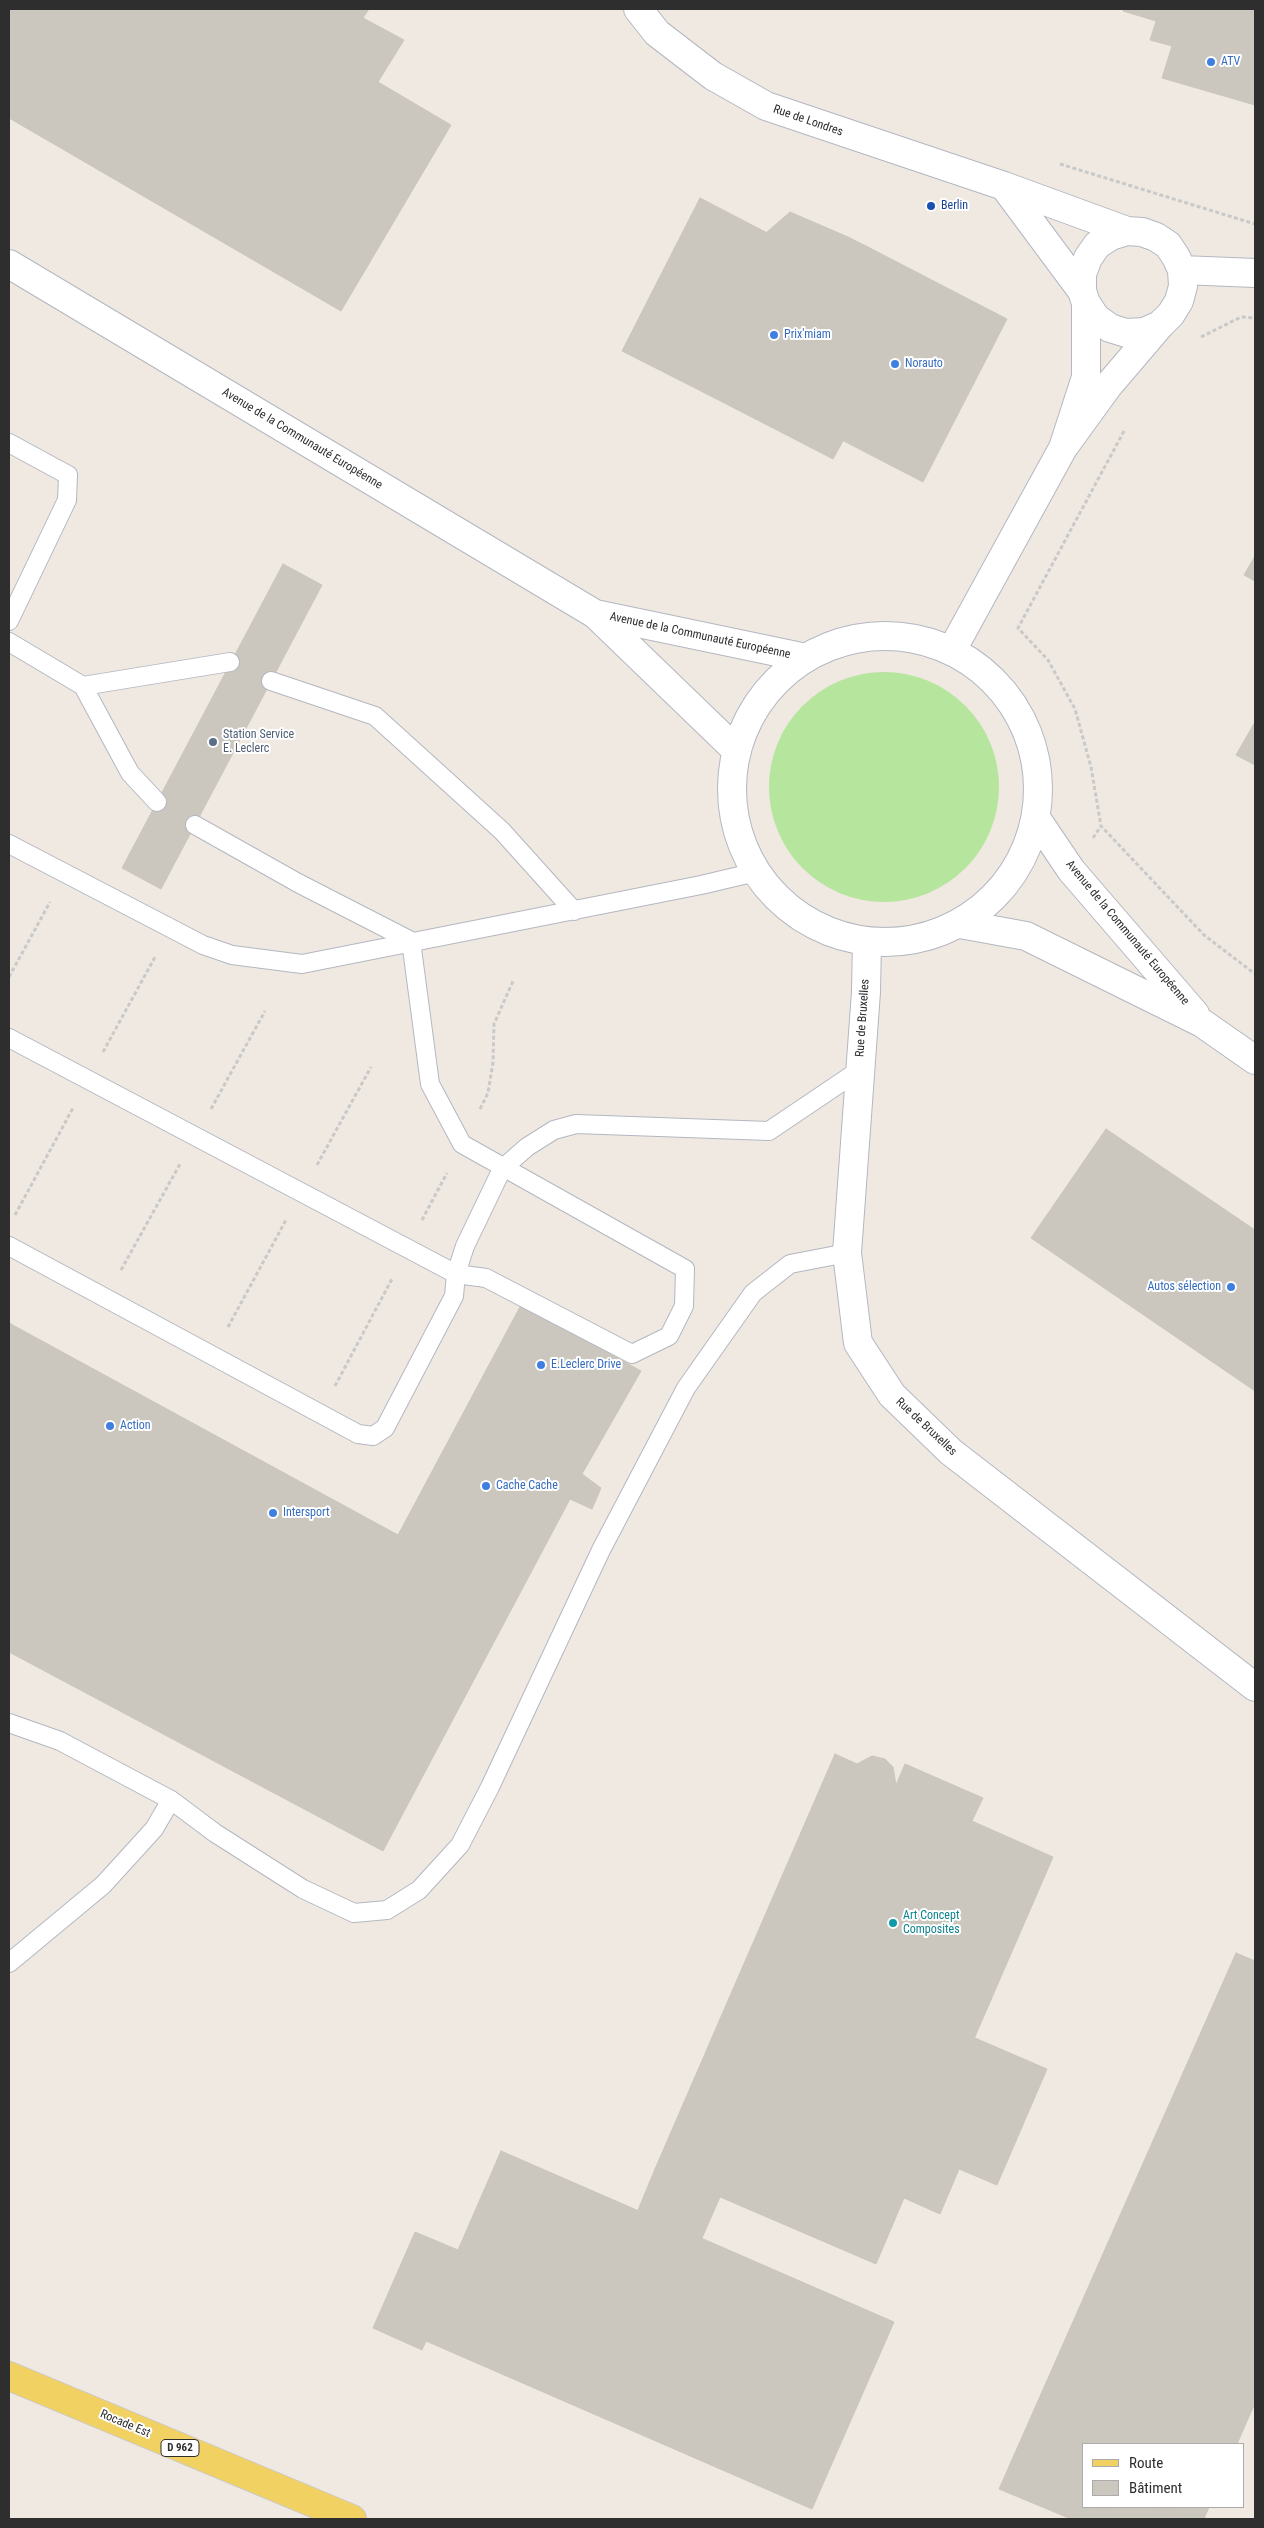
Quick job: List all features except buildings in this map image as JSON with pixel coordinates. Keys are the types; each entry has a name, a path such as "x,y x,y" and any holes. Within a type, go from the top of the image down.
{"main road":[{"name":"Rocade Est","path":"9,2376 352,2519"}],"street":[{"name":"Rue de Londres","path":"638,9 657,33 713,76 766,106 1004,186 1127,231"},
{"path":"1004,186 1084,297 1096,318 1110,328 1126,333 1144,332 1160,325"},
{"path":"952,650 1063,448 1108,386 1171,314 1179,301 1183,286 1182,270 1168,246 1156,237 1142,232 1127,231 1111,236 1097,245 1088,258 1082,274 1086,377 1063,448"},
{"name":"Avenue de la Communauté Européenne","path":"9,264 595,614 737,751"},
{"path":"1182,270 1255,273"},
{"name":"Avenue de la Communauté Européenne","path":"595,614 806,658"},
{"path":"878,635 916,638 952,650 994,679 1023,720 1038,768 1036,818 1026,850 1010,879 987,904 960,924 915,940 866,942 823,930 785,906 756,872 738,834 732,793 737,751 751,715 774,683 806,658 840,642 878,635"},
{"name":"Avenue de la Communauté Européenne","path":"1036,818 1071,870 1202,1023"},
{"name":"Avenue de la Communauté Européenne","path":"960,924 1026,936 1202,1023 1255,1060"},
{"name":"Rue de Bruxelles","path":"866,942 866,992 858,1071 847,1254 858,1343 892,1395 951,1452 1255,1687"}],"lane":[{"path":"9,443 68,474 67,500 9,621"},
{"path":"9,642 83,686 130,773 157,802"},
{"path":"83,686 230,662"},
{"path":"271,681 375,716 502,831 574,911"},
{"path":"195,825 298,883 411,941"},
{"path":"9,844 203,945 232,955 302,964 411,941 574,911 756,872"},
{"path":"9,1038 456,1274 486,1278 632,1354 669,1336 684,1306 685,1269 502,1169 462,1144 430,1084 411,941"},
{"path":"9,1246 358,1434 373,1436 385,1428 454,1296 456,1274 465,1246 502,1169 526,1147 554,1130 576,1124 769,1131 858,1071"},
{"path":"9,1724 60,1741 171,1800 215,1833 303,1889 354,1913 387,1910 419,1890 460,1845 490,1787 601,1550 686,1388 754,1293 790,1264 847,1254"},
{"path":"9,1964 103,1885 154,1829 171,1800"}],"path":[{"path":"1193,342 1241,317 1255,318"},
{"path":"1129,422 1018,628 1048,660 1075,709 1091,767 1101,826 1204,935 1255,974"},
{"path":"9,977 52,897"},
{"path":"320,1413 488,1093 493,1062 494,1024 513,981"}],"green space":[{"path":"873,672 895,672 917,677 938,685 957,698 973,714 986,733 994,754 999,776 997,809 986,841 973,860 957,876 938,889 917,897 895,902 873,902 851,897 830,889 811,876 795,860 782,841 774,820 769,798 769,776 774,754 782,733 795,714 811,698 830,685 851,677"}],"place":[{"name":"ATV","path":"1211,62"},
{"name":"Berlin","path":"931,206"},
{"name":"Prix'miam","path":"774,335"},
{"name":"Norauto","path":"895,364"},
{"name":"Station Service E. Leclerc","path":"213,742"},
{"name":"Autos sélection","path":"1231,1287"},
{"name":"E.Leclerc Drive","path":"541,1365"},
{"name":"Action","path":"110,1426"},
{"name":"Cache Cache","path":"486,1486"},
{"name":"Intersport","path":"273,1513"},
{"name":"Art Concept Composites","path":"893,1923"}]}
